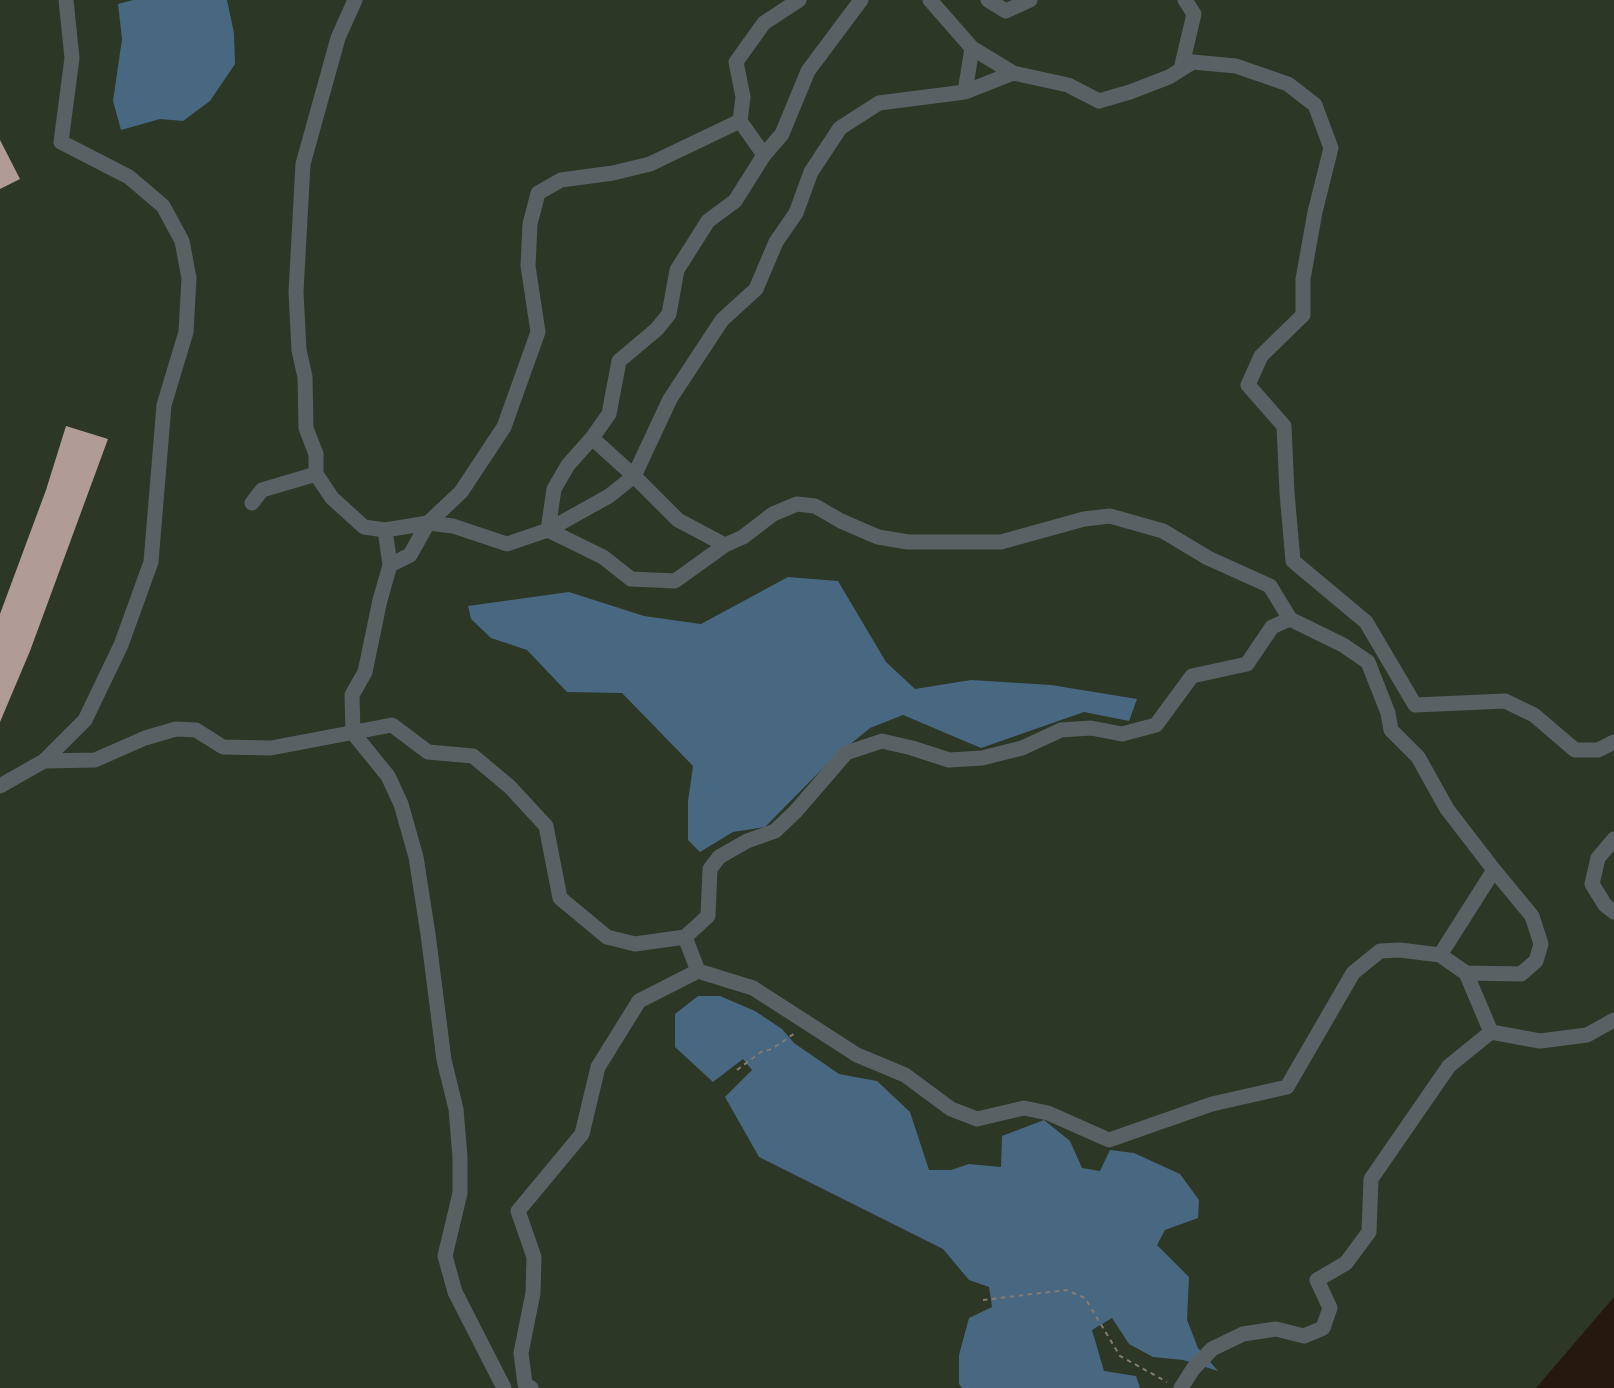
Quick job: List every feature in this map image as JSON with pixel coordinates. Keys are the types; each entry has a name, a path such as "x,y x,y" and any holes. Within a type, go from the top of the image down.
{"lane":[{"path":"0,786 44,761 85,720 121,645 152,562 164,405 186,332 189,278 182,241 163,206 129,177 61,142 64,105 72,58 66,0"},
{"path":"355,0 338,38 303,164 296,292 299,350 305,377 306,428 316,454 316,474 332,498 364,527 385,530 428,523 453,526 507,543 548,530 609,496 634,476 670,399 722,320 756,289 776,242 796,213 812,172 840,128 879,104 965,92 1013,73"},
{"path":"764,155 740,121 743,98 736,62 764,23 799,0"},
{"path":"548,530 554,489 568,465 609,414 619,361 657,329 669,314 677,270 708,221 735,201 764,155 782,135 808,71 861,0"},
{"path":"930,0 972,48 1013,73 1068,85 1099,101 1169,77 1193,62 1236,66 1288,84 1316,105 1331,148 1302,279 1302,315 1261,356 1248,385 1284,426 1293,561 1365,622 1415,705"},
{"path":"988,0 1006,11 1030,0"},
{"path":"1181,69 1194,14 1185,0"},
{"path":"965,92 972,48"},
{"path":"390,565 410,555 428,523 461,492 504,427 538,332 528,266 530,224 538,193 561,180 613,173 650,164 740,121"},
{"path":"592,438 678,520 725,545"},
{"path":"252,503 262,490 316,474"},
{"path":"548,530 603,557 631,579 675,581 774,514 797,504 815,506 841,521 878,537 908,542 1001,542 1084,519 1110,516 1163,531 1208,558 1270,586 1290,619 1343,645 1368,662 1388,713 1390,730 1418,757 1447,808 1532,916 1541,944 1536,961 1521,974 1466,973"},
{"path":"385,530 390,565 364,672 352,694 353,733 388,776 401,804 416,857 444,1060 456,1109 460,1157 460,1194 445,1256 455,1292 504,1388"},
{"path":"44,761 96,760 145,738 176,729 196,730 223,747 271,748 392,725 428,752 473,756 510,787 546,826 560,898 607,937 635,944 685,937 708,916 711,869 719,857 747,841 775,831 796,811 846,753 882,741 949,760 982,758 1022,748 1061,730 1091,728 1122,734 1156,725 1192,676 1247,663 1272,627 1290,619"},
{"path":"1388,713 1415,705 1505,701 1534,715 1575,750 1598,750 1614,742"},
{"path":"1614,839 1598,858 1592,884 1605,905 1614,912"},
{"path":"1440,955 1494,870"},
{"path":"685,937 698,971"},
{"path":"531,1388 525,1384 521,1353 533,1293 534,1257 518,1211 582,1134 598,1068 639,1001 698,971 753,988 856,1054 905,1075 951,1109 977,1119 1024,1108 1048,1113 1109,1140 1212,1104 1287,1087 1353,973 1380,951 1400,950 1440,955 1466,973 1491,1032"},
{"path":"1174,1385 1212,1349 1243,1334 1276,1329 1304,1336 1323,1328 1330,1308 1317,1280 1346,1263 1369,1232 1371,1179 1449,1066 1491,1032 1540,1041 1587,1035 1614,1020"}],"path":[{"path":"737,1070 760,1052 772,1049 795,1033"},
{"path":"983,1300 1066,1290 1085,1298 1104,1326 1120,1356 1174,1385"}],"green space":[{"path":"0,0 1614,0 1614,1297 1536,1388 0,1388"}],"water":[{"path":"133,0 227,0 234,33 235,64 210,101 183,121 160,119 121,130 113,101 122,39 118,4"},
{"path":"788,577 838,581 886,662 915,689 971,680 1051,685 1137,699 1129,721 1084,712 981,748 903,715 870,728 831,760 765,827 733,832 700,852 688,840 688,801 693,766 622,693 567,692 527,650 491,638 471,619 468,606 569,592 644,616 701,624"},
{"path":"698,996 720,996 755,1011 782,1029 794,1043 839,1074 877,1081 910,1112 929,1170 951,1170 969,1164 1001,1167 1002,1136 1044,1120 1070,1141 1082,1168 1100,1171 1110,1150 1134,1153 1180,1174 1199,1200 1198,1218 1165,1230 1157,1245 1189,1277 1187,1320 1198,1348 1218,1371 1183,1360 1153,1357 1129,1344 1112,1318 1092,1330 1104,1371 1136,1376 1140,1388 962,1388 959,1384 959,1355 969,1318 992,1307 989,1287 969,1280 943,1249 759,1157 725,1097 752,1070 743,1059 713,1082 675,1047 675,1014"}],"building":[{"path":"0,140 20,179 0,189"},
{"path":"66,426 108,439 30,651 0,722 0,614 46,490"}]}
